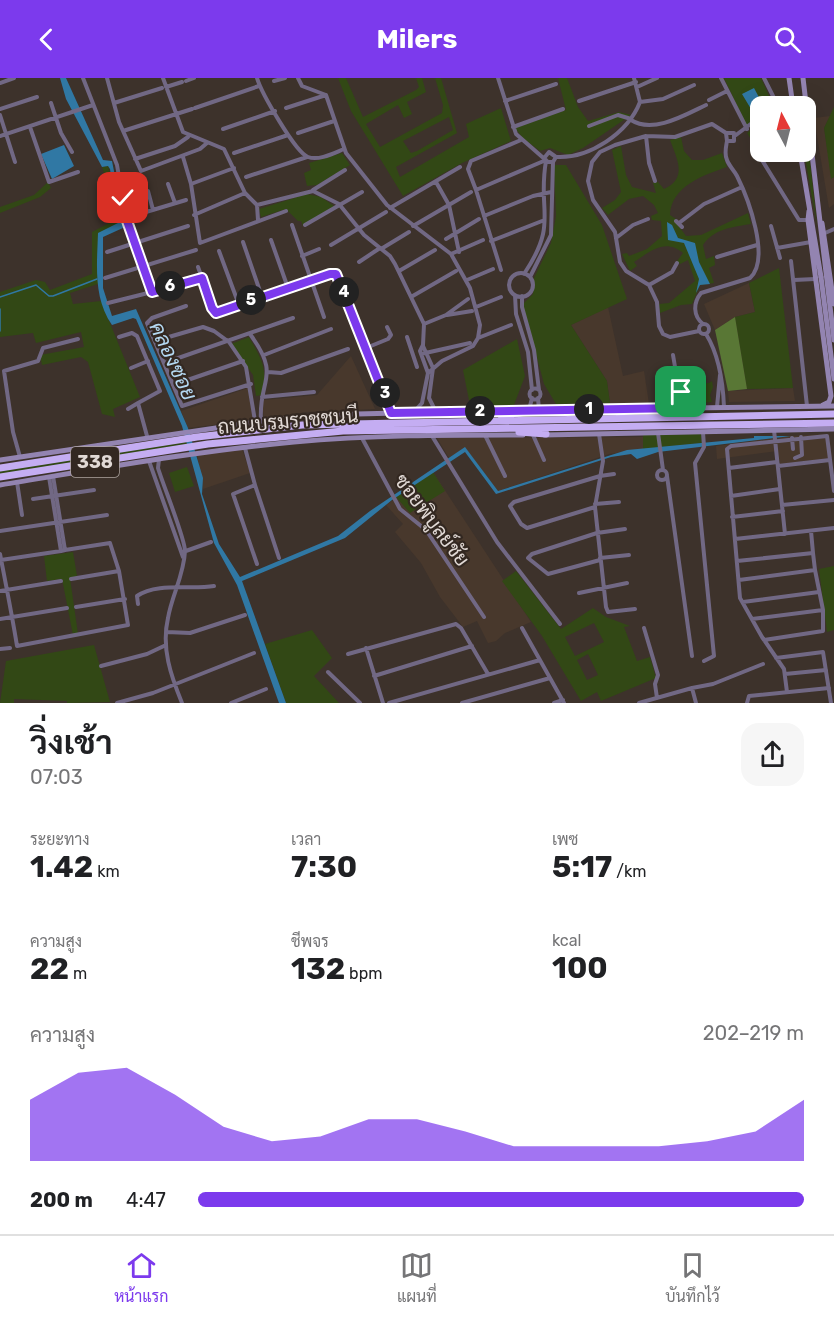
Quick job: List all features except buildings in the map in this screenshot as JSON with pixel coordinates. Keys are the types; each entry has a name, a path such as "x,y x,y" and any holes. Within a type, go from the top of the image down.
{"highway":[{"path":"466,420 542,410"},
{"name":"ถนนบรมราชชนนี","path":"0,468 187,438 302,425 834,414"},
{"path":"478,429 546,434"},
{"name":"ถนนบรมราชชนนี","path":"0,477 190,451 273,436 343,431 833,429"}],"main road":[{"path":"789,78 792,96"},
{"path":"803,78 819,212 821,278 831,396 829,402 822,406"},
{"path":"802,162 809,210 814,222 834,379"},
{"path":"809,210 811,242 834,340"},
{"path":"819,212 830,231 834,304"},
{"path":"827,369 834,372"},
{"name":"338","path":"0,460 184,430 258,421 414,412 834,406"},
{"name":"338","path":"199,449 362,438 703,431 775,436 833,429"},
{"name":"338","path":"0,485 149,461 190,451"}],"street":[{"path":"0,83 14,78"},
{"path":"82,78 117,165 126,218 152,292"},
{"path":"107,78 123,131 141,171 144,172 183,157 207,143"},
{"path":"163,78 164,87 183,132 189,137 224,148 245,193 257,205 258,220"},
{"path":"114,103 194,78"},
{"path":"257,78 259,86 297,149 308,157"},
{"path":"274,81 285,78"},
{"path":"298,78 302,86 326,95 332,106 334,121 344,149 390,208 451,254 467,280 480,325 478,338 473,346 428,373"},
{"path":"498,78 513,127 521,140 546,159 554,160 579,156 617,133 631,120 640,102 636,82"},
{"path":"579,101 636,82 657,78"},
{"path":"721,78 747,129"},
{"path":"764,78 775,96"},
{"path":"505,101 556,84"},
{"path":"123,131 259,86"},
{"path":"640,102 663,99 694,86"},
{"path":"590,126 622,115 640,124 660,124 727,91"},
{"path":"286,108 326,95"},
{"path":"0,109 37,97"},
{"path":"51,103 72,152"},
{"path":"0,136 93,105"},
{"path":"513,127 563,109"},
{"path":"223,129 276,111"},
{"path":"0,115 15,162"},
{"path":"298,133 334,121"},
{"path":"721,407 720,375 712,344 706,334 699,332 670,337 663,334 659,326 657,302 649,285 626,271 620,262 612,226 589,190 589,171 600,153 618,144 646,136 675,137 712,124 726,133 733,132 736,135"},
{"path":"727,141 734,141 736,135 750,126"},
{"path":"30,127 50,182 78,172"},
{"path":"706,334 709,328 695,314 696,300 704,291 750,278 756,272 759,263 753,218 742,188 726,160 726,133"},
{"path":"234,153 288,135"},
{"path":"646,136 649,163 655,181"},
{"path":"135,159 175,146 189,137"},
{"path":"501,270 468,169 471,162 521,140"},
{"path":"246,177 308,157 323,156 344,149"},
{"path":"515,295 522,296 530,291 530,277 551,235 554,160 549,152 546,159 544,238 524,273 511,278 509,288 515,295 516,314 528,352 532,390 529,410"},
{"path":"183,157 191,184 199,240 203,244 258,220 286,211"},
{"path":"476,190 546,159"},
{"path":"763,162 798,220 808,220"},
{"path":"390,208 460,167"},
{"path":"191,184 234,168"},
{"path":"257,205 313,191 345,170"},
{"path":"436,182 449,205 459,252"},
{"path":"168,184 175,203"},
{"path":"679,223 704,204 742,188"},
{"path":"313,191 339,204 359,229 390,256 424,324 425,349 433,368 422,403 414,412"},
{"path":"148,192 153,210"},
{"path":"305,225 362,192"},
{"path":"413,226 471,192"},
{"path":"194,215 245,193"},
{"path":"484,216 551,194"},
{"path":"126,218 186,200"},
{"path":"332,245 386,212"},
{"path":"446,240 479,219"},
{"path":"616,238 633,225 648,219"},
{"path":"492,241 542,221"},
{"path":"292,225 324,317"},
{"path":"107,252 188,226"},
{"path":"771,226 780,258"},
{"path":"830,231 834,236"},
{"path":"359,262 409,232"},
{"path":"271,240 288,288"},
{"path":"451,254 483,240"},
{"path":"243,242 262,297"},
{"path":"777,248 811,242"},
{"path":"717,257 757,245"},
{"path":"302,256 320,249"},
{"path":"105,278 196,250"},
{"path":"399,272 435,250"},
{"path":"219,251 239,305"},
{"path":"791,261 807,406"},
{"path":"649,285 672,272 677,263"},
{"path":"198,267 216,313 330,274 336,274 391,413"},
{"path":"467,280 493,269"},
{"path":"411,297 456,271"},
{"path":"524,273 530,277"},
{"path":"108,303 202,278"},
{"path":"794,280 821,278"},
{"path":"522,296 522,307 534,350 538,390 541,393 538,398 542,410"},
{"path":"424,324 446,315 474,309 501,297"},
{"path":"446,315 468,299"},
{"path":"186,306 148,320 147,327 181,404 185,406 251,384"},
{"path":"164,363 293,318"},
{"path":"699,332 703,324"},
{"path":"478,338 511,325"},
{"path":"155,341 203,327 214,331 229,342 243,361 251,384 258,421"},
{"path":"366,348 388,339 391,335 387,327"},
{"path":"264,355 331,329"},
{"path":"119,337 135,333 160,391 128,409"},
{"path":"250,334 264,355 268,372 260,399 258,421"},
{"path":"407,337 417,367"},
{"path":"20,457 13,432 4,370 39,360 42,348 78,339"},
{"path":"411,353 470,343"},
{"path":"268,372 281,373 348,349"},
{"path":"420,352 428,373 426,393 436,412"},
{"path":"673,355 682,408"},
{"path":"131,368 148,361"},
{"path":"174,385 243,361"},
{"path":"532,390 538,390"},
{"path":"253,401 314,392"},
{"path":"532,398 538,398"},
{"path":"138,404 147,436"},
{"path":"703,431 703,445 696,458 695,469 714,656 704,661"},
{"path":"658,432 663,470 667,476 692,656"},
{"path":"599,433 603,461 595,506 608,612 635,609"},
{"path":"485,435 505,476"},
{"path":"533,435 544,460"},
{"path":"432,436 497,542 560,624"},
{"path":"775,436 785,534"},
{"path":"787,692 785,674 743,602 732,517 729,447 775,436 792,438 827,436 834,490"},
{"path":"795,458 802,455 801,437"},
{"name":"ซอยพิบูลย์ชัย","path":"362,438 396,502 432,537 484,617"},
{"path":"792,438 793,448"},
{"path":"244,447 279,558"},
{"path":"155,469 159,459"},
{"path":"729,468 830,460"},
{"path":"149,461 155,469 184,557 178,588 167,619 166,645 182,703"},
{"path":"663,470 658,472 658,479 662,480 667,476"},
{"path":"614,474 600,476 514,502 510,506 521,524 527,528 595,506 619,502"},
{"path":"51,477 63,550"},
{"path":"17,482 22,515"},
{"path":"255,485 237,490 233,494 257,564"},
{"path":"731,496 780,489"},
{"path":"33,499 94,490"},
{"path":"782,505 834,500"},
{"path":"732,517 783,511"},
{"path":"0,531 107,514"},
{"path":"625,528 597,533 532,554 528,558 548,574 629,555"},
{"path":"735,539 834,528"},
{"path":"764,640 823,631 823,610 815,570 811,531"},
{"path":"183,552 211,542"},
{"path":"0,554 1,560 7,590 12,617 17,646 126,627 129,622 119,571 110,543 1,560"},
{"path":"737,561 813,553"},
{"path":"739,580 815,570"},
{"path":"71,579 119,571"},
{"path":"0,591 61,581"},
{"path":"579,593 603,586 627,583"},
{"path":"138,604 137,596 141,593 214,586"},
{"path":"743,602 819,592"},
{"path":"76,607 124,598"},
{"path":"0,619 67,608"},
{"path":"752,619 823,610"},
{"path":"167,632 181,634 195,632 245,615"},
{"path":"348,654 456,624 488,674"},
{"path":"522,628 564,702 554,703"},
{"path":"644,628 658,675 655,684 656,700"},
{"path":"101,666 130,659 166,645"},
{"path":"374,676 472,646"},
{"path":"0,649 10,648"},
{"path":"366,648 383,703"},
{"path":"776,658 821,651 831,703"},
{"path":"117,703 175,684 254,653"},
{"path":"388,703 540,660"},
{"path":"639,703 713,684 763,664"},
{"path":"785,674 826,669"},
{"path":"328,672 360,703"},
{"path":"462,703 550,678"},
{"path":"692,688 696,703"},
{"path":"747,703 748,697 829,688"},
{"path":"231,703 266,689"}],"shaded area":[{"path":"830,116 824,128 832,178 834,177 834,204 829,208 816,130 816,118"},
{"path":"749,283 755,312 735,317 715,330 704,304"},
{"path":"608,307 623,376 644,371 649,404 610,403 607,381 571,325"},
{"path":"351,356 375,409 306,412 264,419 262,401 317,395"},
{"path":"248,388 253,420 188,428 181,411"},
{"path":"793,388 795,401 729,402 728,391"},
{"path":"829,434 832,458 780,464 778,451 717,459 716,446 791,436"},
{"path":"643,437 643,449 609,454 498,491 465,448 449,458 437,438"},
{"path":"242,449 250,473 203,489 197,455"},
{"path":"433,472 531,622 505,633 496,641 488,643 477,621 463,627 440,597 421,563 395,532 403,524 386,505"}],"green space":[{"path":"338,78 346,78 363,117 416,90 419,87 416,78 422,78 426,92 407,102 412,114 404,118 398,105 366,124 380,147 442,113 443,105 435,78 441,78 457,133 396,167 400,177 469,137 466,124 501,108 511,141 462,163 403,196 351,111","holes":["449,117 453,130 411,153 403,141"]},
{"path":"558,78 567,78 578,107 588,121 619,112 631,115 583,148 568,155 550,148 540,151 523,138 515,128 566,110"},
{"path":"724,78 761,78 769,96 750,96 750,123 747,126"},
{"path":"834,107 834,177 831,179 824,128"},
{"path":"681,137 684,151 692,160 703,160 722,153 727,167 690,183 676,196 670,215 676,219 675,221 686,236 701,235 748,213 751,224 737,226 712,235 703,245 706,259 714,256 715,265 709,268 714,283 700,285 692,304 681,305 660,313 659,304 669,303 695,281 688,260 680,264 677,261 683,253 664,246 652,250 634,262 637,266 630,271 622,254 627,253 629,256 647,249 662,236 661,221 652,220 651,216 658,213 654,205 643,196 629,199 608,215 602,208 615,200 621,192 612,150 621,146 626,175 632,187 656,193 653,183 658,182 664,189 676,179 678,161 670,140"},
{"path":"342,153 350,165 317,185 307,186 304,173 311,170 309,163"},
{"path":"806,162 810,162 817,226"},
{"path":"554,165 566,165 602,225 627,299 571,325 607,381 610,403 556,404 544,384 524,309 524,303 533,294 534,278 551,243 556,216"},
{"path":"108,166 115,189 118,224 98,234 98,284 70,293 73,304 101,301 140,397 113,409 115,417 102,414 88,362 81,357 42,365 40,355 84,347 81,332 36,343 33,333 0,337 0,292 36,280 45,282 50,290 92,274 92,232 113,221 112,197 102,167"},
{"path":"48,182 51,188 40,197 0,213 0,207 34,195"},
{"path":"307,194 321,197 334,206 303,226 301,221 298,221 286,209 261,217 259,209"},
{"path":"779,268 793,388 747,389 735,317 755,312 749,283"},
{"path":"735,317 747,389 728,391 715,330"},
{"path":"249,337 263,364 262,395 256,396 253,375 231,344"},
{"path":"517,339 525,376 514,405 470,405 463,370"},
{"path":"712,381 713,387 710,395 712,402 692,404 687,384"},
{"path":"701,434 702,443 643,449 643,435"},
{"path":"186,440 188,445 0,475 0,471"},
{"path":"187,467 194,486 175,492 169,473"},
{"path":"433,472 445,491 410,513 396,497"},
{"path":"73,552 77,576 70,578 78,634 73,635 62,579 47,581 44,556"},
{"path":"834,566 834,630 827,632 819,569"},
{"path":"516,571 561,629 593,608 606,617 630,626 624,627 637,661 650,657 656,678 601,701 597,692 581,701 542,636 502,581","holes":["594,623 604,642 575,656 565,637","588,654 598,675 587,680 577,660"]},
{"path":"312,630 332,658 314,676 339,703 286,703 265,644"},
{"path":"94,645 110,702 67,703 67,701 14,699 14,703 0,703 6,661"}],"water":[{"path":"60,78 66,78 103,160 112,161 125,227 103,237 103,288 112,316 136,309 188,428 203,478 202,494 219,544 240,577 338,536 370,511 465,447 498,491 627,450 754,438 754,436 791,436 658,452 637,459 631,454 611,457 496,494 465,452 392,500 345,538 242,581 286,703 279,703 237,585 214,543 182,426 136,319 112,325 102,304 98,280 98,233 118,223 110,169 108,166 102,167 66,99"},
{"path":"754,88 758,96 750,96 750,107 742,94"},
{"path":"64,145 74,166 52,179 41,154"},
{"path":"667,222 672,225 678,238 695,243 699,262 710,284 700,285 696,293 699,279 684,243 668,240"}],"waterway":[{"path":"0,297 36,285 49,296 53,296 97,279"},
{"path":"0,309 0,331"}],"route":[{"path":"123,198 126,218 152,292 202,278 212,308 216,313 333,273 336,274 388,400 391,413 682,408 681,392"}],"water label":[{"name":"คลองซอย","path":"173,361"}]}
